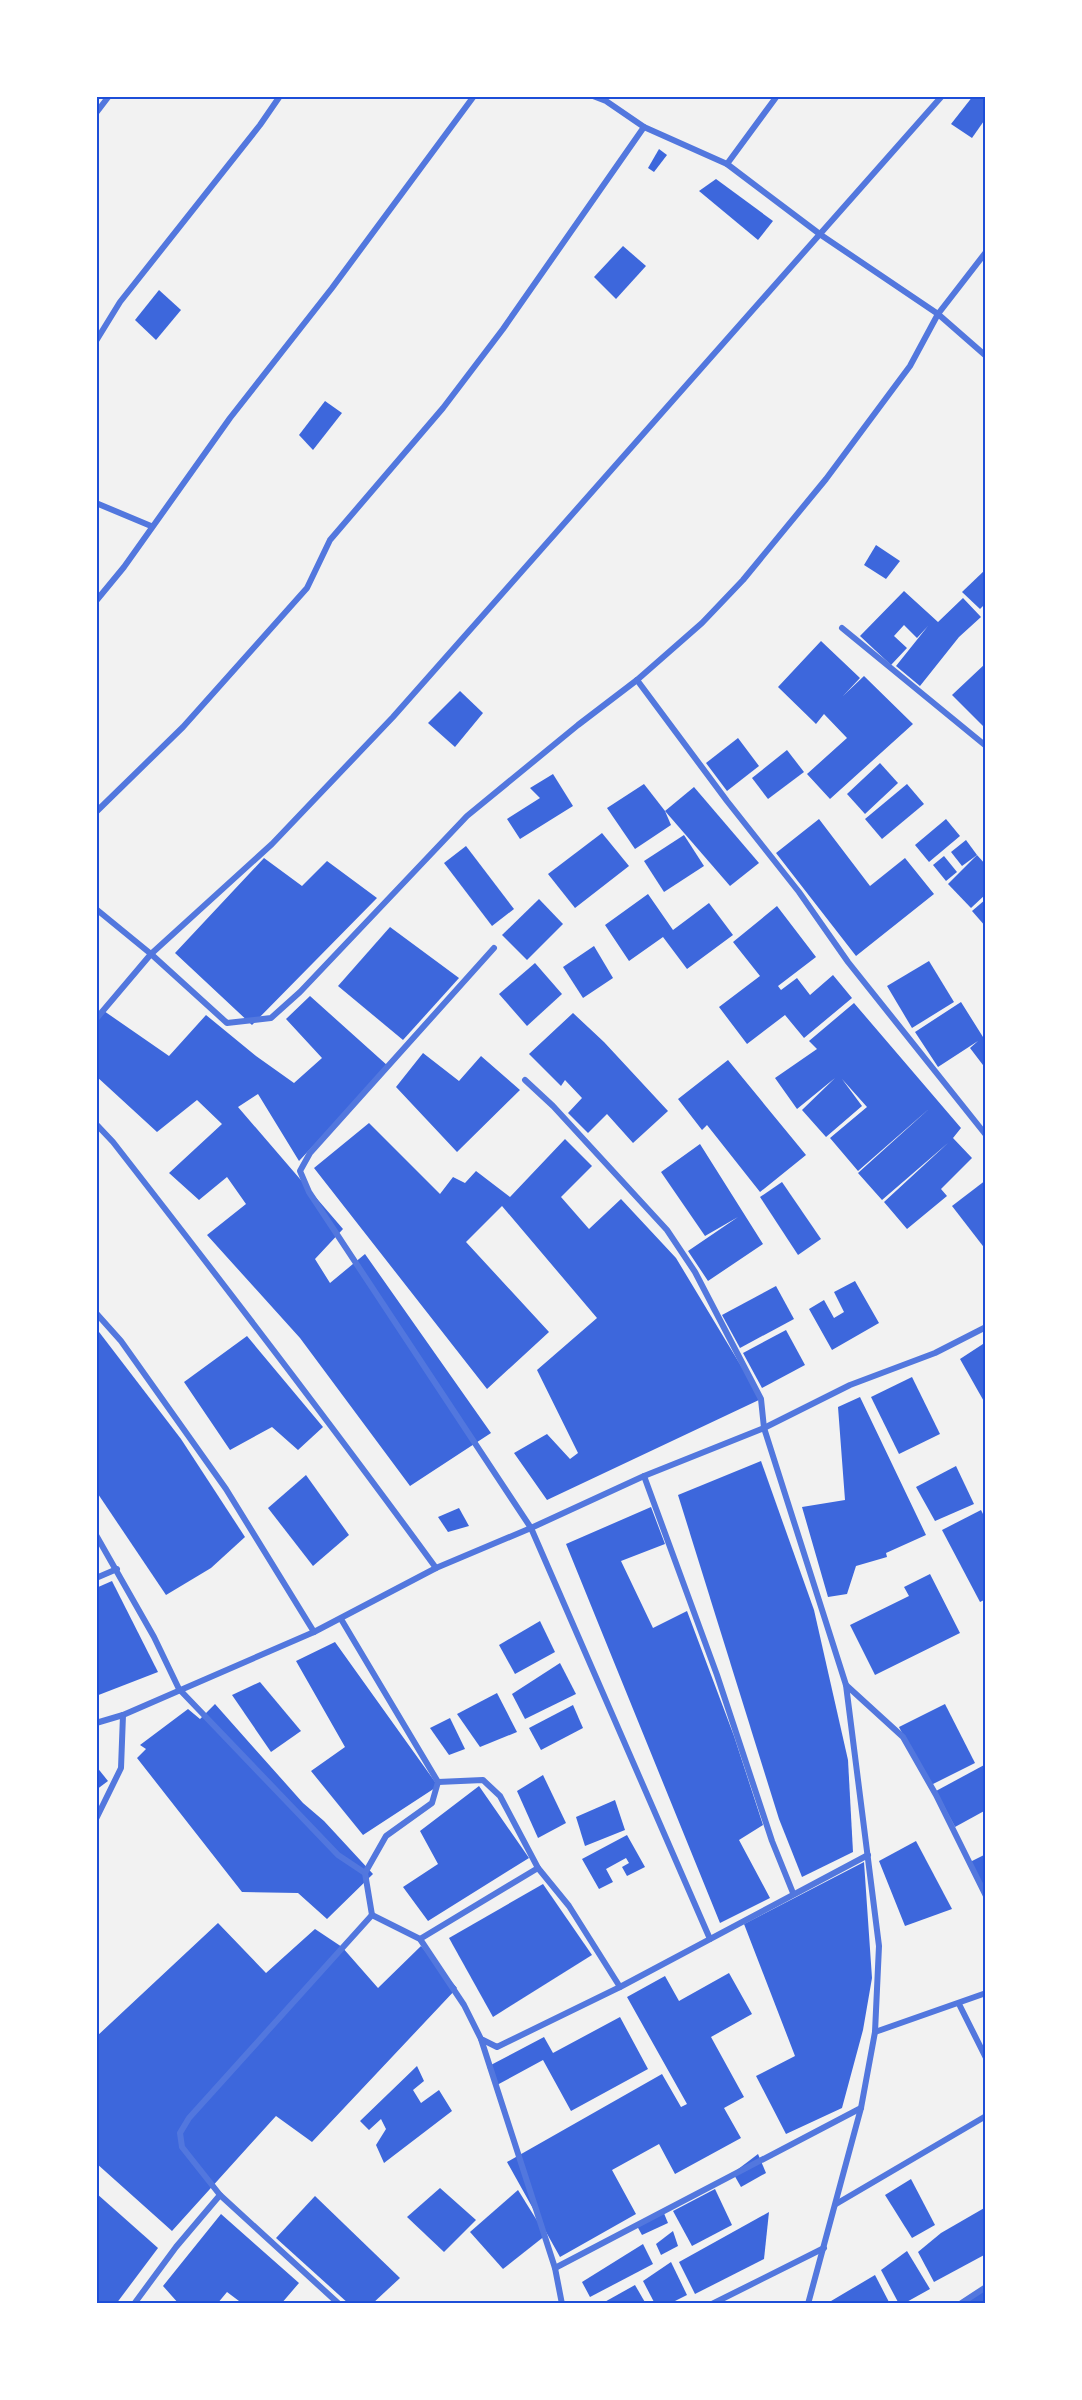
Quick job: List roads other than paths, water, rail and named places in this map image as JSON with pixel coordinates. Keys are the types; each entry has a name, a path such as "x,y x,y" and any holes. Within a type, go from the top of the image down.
{"street":[{"path":"96,113 109,96"},
{"path":"96,341 120,302 260,125 280,96"},
{"path":"96,601 124,567 151,525 230,418 332,288 474,96"},
{"path":"593,96 608,98 644,127 727,164 821,235 938,314 986,356"},
{"path":"727,164 777,96"},
{"path":"96,1019 151,954 272,844 393,717 942,96"},
{"path":"96,812 183,727 307,588 330,540 443,408 503,329 644,127"},
{"path":"96,909 151,954 227,1023 272,1018 300,992 467,816 637,680 702,623 743,580 819,489 910,366 938,314 986,252"},
{"path":"96,503 151,525"},
{"path":"842,628 986,746"},
{"path":"637,680 799,892 848,962 986,1135"},
{"path":"494,948 310,1153 300,1171 309,1192 531,1528 710,1939"},
{"path":"525,1080 553,1106 667,1230 695,1272 761,1399 764,1428 846,1685 879,1946 875,2032 861,2108 808,2304"},
{"path":"96,1124 113,1142 227,1287 326,1417 436,1568"},
{"path":"96,1313 121,1341 226,1489 314,1632"},
{"path":"96,1724 123,1715 314,1632 436,1568 531,1528 644,1476 764,1428 850,1385 935,1353 986,1327"},
{"path":"644,1476 717,1675 772,1841 793,1893"},
{"path":"96,1535 154,1637 179,1689 338,1855 364,1873"},
{"path":"96,1578 117,1569"},
{"path":"341,1619 438,1782 432,1803 386,1836 364,1873 372,1915"},
{"path":"846,1685 903,1737 936,1795 986,1896"},
{"path":"96,1820 121,1768 123,1715"},
{"path":"438,1782 483,1780 500,1796 538,1868 569,1906 620,1987"},
{"path":"481,2039 497,2047 620,1987 868,1855"},
{"path":"420,1939 538,1868"},
{"path":"372,1915 420,1939 464,2005 481,2039 555,2268 562,2304"},
{"path":"339,2304 220,2195 182,2147 180,2133 189,2118 372,1915"},
{"path":"875,2032 986,1993"},
{"path":"959,2004 986,2058"},
{"path":"555,2268 861,2108"},
{"path":"836,2204 986,2116"},
{"path":"134,2304 176,2247 220,2195"},
{"path":"712,2304 824,2248"},
{"path":"960,2304 986,2287"}]}
